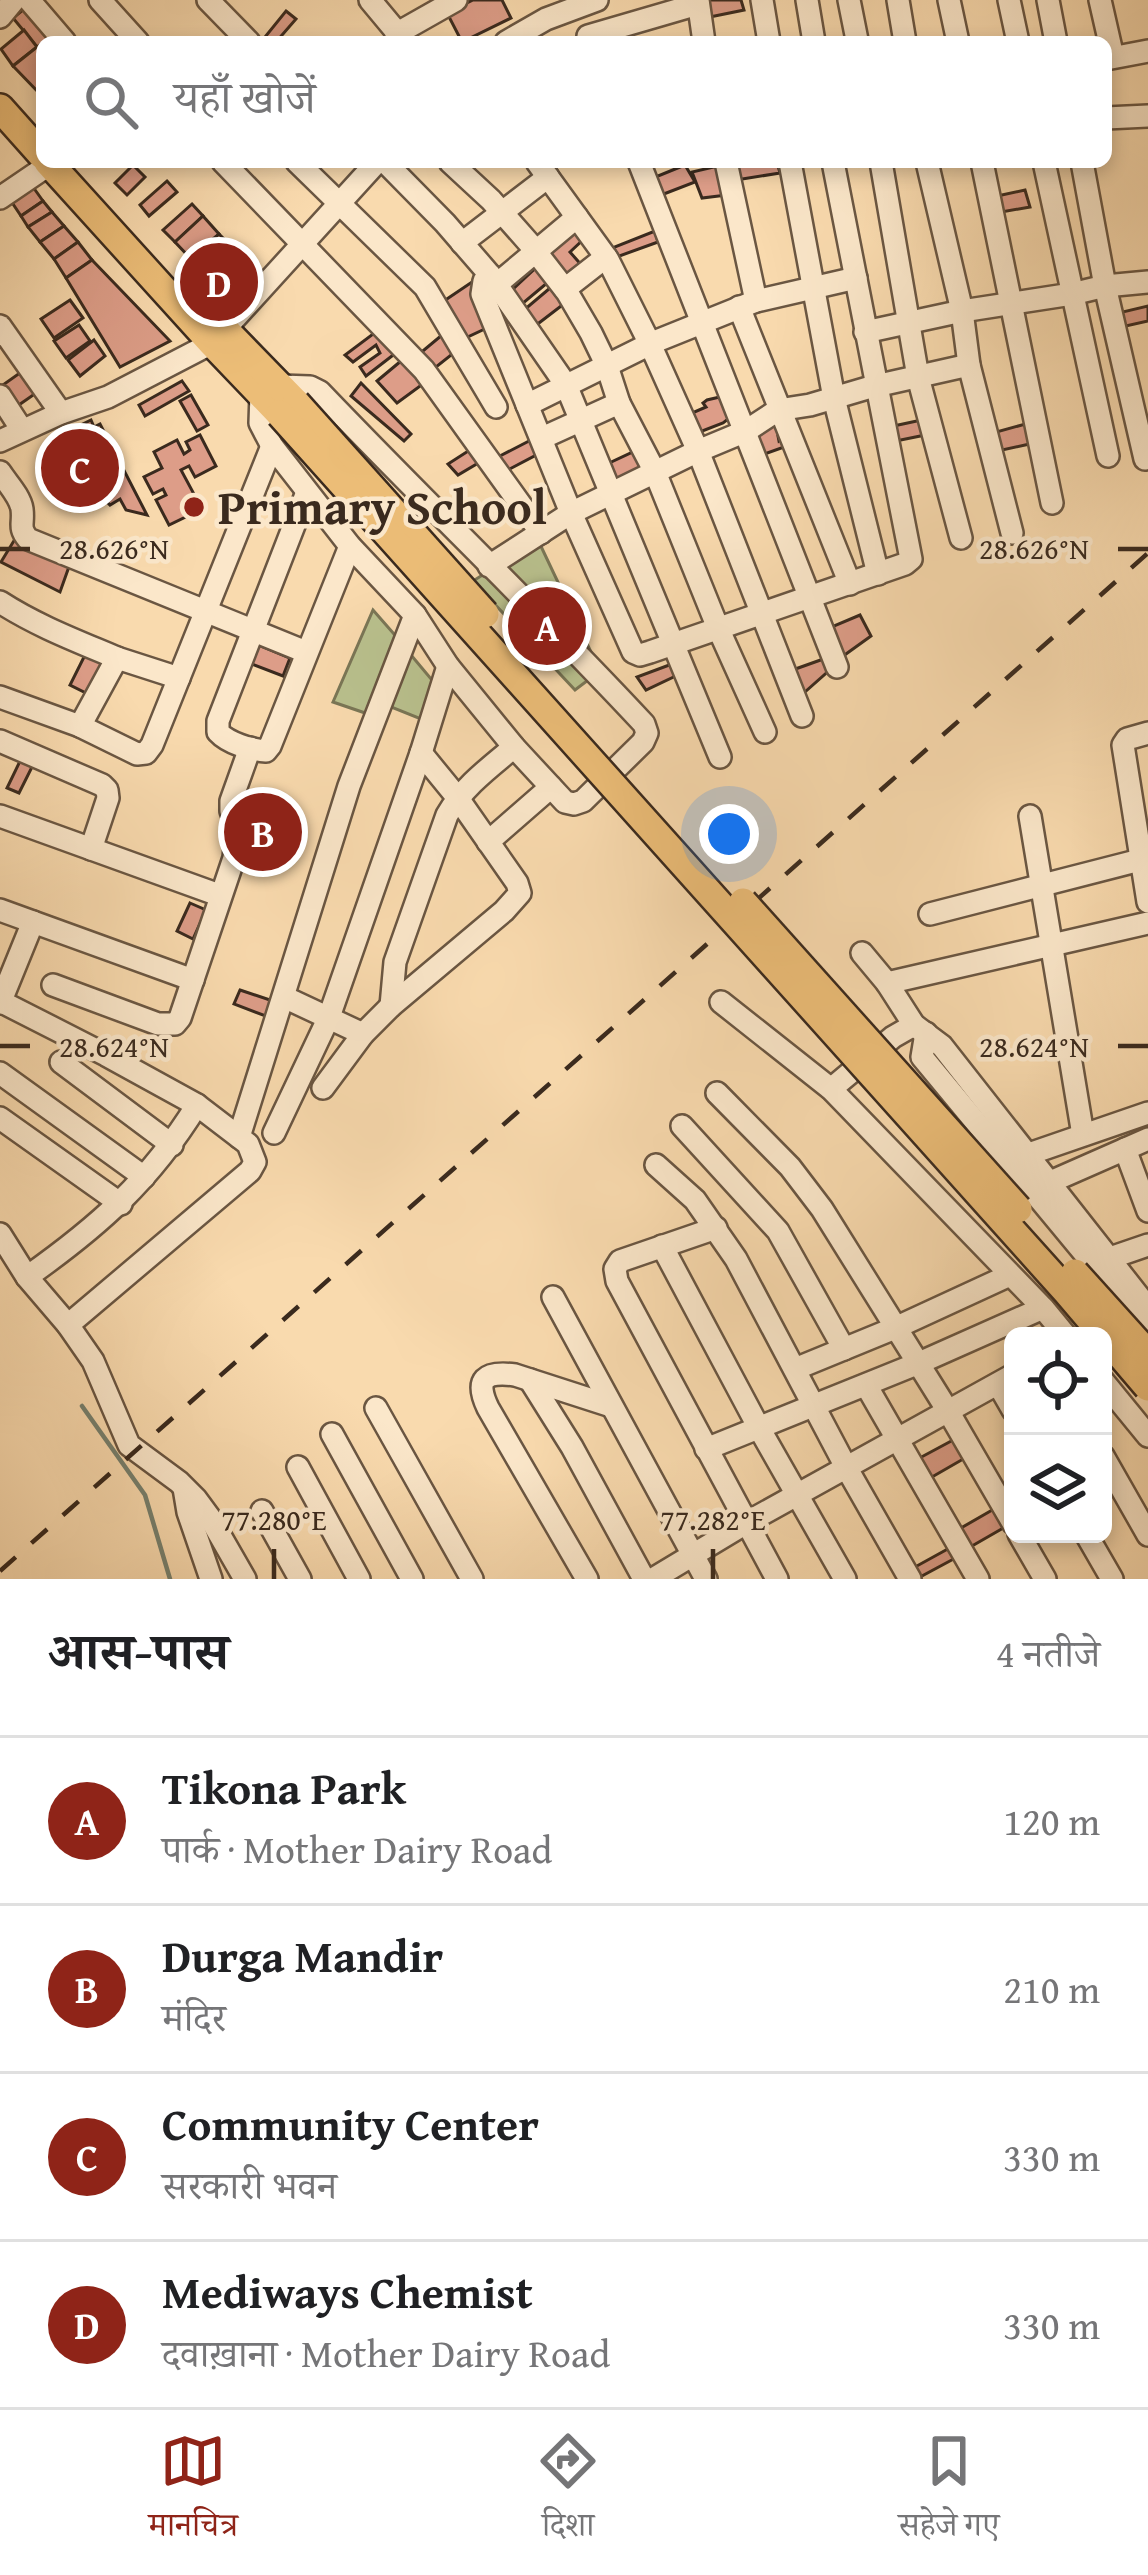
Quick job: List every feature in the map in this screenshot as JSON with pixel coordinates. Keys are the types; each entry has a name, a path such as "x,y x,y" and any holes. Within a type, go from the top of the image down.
{"main road":[{"path":"0,86 36,125"},
{"path":"0,108 36,144"},
{"path":"60,168 280,399 1148,1354"},
{"path":"280,399 1148,1387"}],"street":[{"path":"0,17 14,0"},
{"path":"29,0 60,36"},
{"path":"100,0 133,36"},
{"path":"352,0 374,6 399,36"},
{"path":"404,36 456,0"},
{"path":"762,0 768,36"},
{"path":"807,0 813,36"},
{"path":"849,0 856,36"},
{"path":"898,0 904,36"},
{"path":"949,0 957,36"},
{"path":"1009,0 1017,36"},
{"path":"1048,0 1055,36"},
{"path":"1100,0 1106,36"},
{"path":"516,36 584,1 589,36"},
{"path":"598,36 698,2 703,36"},
{"path":"224,5 245,36"},
{"path":"1112,58 1148,51"},
{"path":"1112,118 1148,116"},
{"path":"0,198 43,168"},
{"path":"229,168 424,370 541,533"},
{"path":"303,168 425,286 496,407"},
{"path":"0,441 108,397 218,336 375,168"},
{"path":"387,168 494,280 566,385 720,757"},
{"path":"456,168 502,212 565,289 655,472 765,732"},
{"path":"462,243 502,212 538,168"},
{"path":"541,168 606,257 650,344 698,451 802,716"},
{"path":"641,168 837,667"},
{"path":"727,168 747,304 778,410 850,584"},
{"path":"791,168 834,398 878,574"},
{"path":"577,217 494,280 484,281 482,295 571,513 633,652 640,656 911,560 834,168"},
{"path":"882,168 918,377 961,538"},
{"path":"928,168 962,311 969,365 1012,533"},
{"path":"983,168 1052,503"},
{"path":"1045,168 1108,456"},
{"path":"1083,168 1144,459"},
{"path":"565,289 606,257"},
{"path":"527,405 650,344 747,304 856,278"},
{"path":"865,332 962,311 1148,282"},
{"path":"0,326 61,413"},
{"path":"489,566 571,513 746,431 778,410 969,365"},
{"path":"310,387 320,392 644,724 643,742 583,801 565,802 514,747 448,666 415,615 307,493 260,423 280,399 310,387"},
{"path":"0,397 22,430"},
{"path":"542,438 620,403"},
{"path":"91,849 107,790 0,737 10,700 137,754 146,753 272,446"},
{"path":"0,472 22,508 20,528 28,539 306,652"},
{"path":"307,493 218,721 218,732 224,738 266,751 270,746 350,546"},
{"path":"0,602 117,658 178,678"},
{"path":"239,1137 349,786 415,615"},
{"path":"80,726 117,658"},
{"path":"274,1133 329,1017 448,666"},
{"path":"1148,733 1127,739 1123,745 1148,902"},
{"path":"391,1006 395,962 438,837 458,797 514,747"},
{"path":"53,985 167,1026 180,1018 234,858 237,827 231,801 250,748"},
{"path":"323,1088 363,1034 391,1006 520,893 458,797 421,753"},
{"path":"488,842 551,787"},
{"path":"1030,815 1083,1135"},
{"path":"0,816 219,895"},
{"path":"930,914 1144,858"},
{"path":"0,910 193,980"},
{"path":"33,922 0,1002 197,1105 239,1137 254,1153 255,1162 68,1325"},
{"path":"887,983 1148,922"},
{"path":"862,953 1144,1297"},
{"path":"284,997 363,1034"},
{"path":"721,1002 831,1089 1058,1327"},
{"path":"831,1089 893,1037 920,1029"},
{"path":"920,1029 922,1057 1148,1330"},
{"path":"61,1061 172,1145"},
{"path":"0,1073 144,1177"},
{"path":"717,1093 822,1208 1004,1508"},
{"path":"14,1271 79,1240 121,1204 172,1145 197,1105"},
{"path":"1026,1155 1148,1113"},
{"path":"0,1118 121,1204"},
{"path":"682,1126 778,1232 844,1349"},
{"path":"1048,1183 1148,1139"},
{"path":"1126,1149 1148,1211"},
{"path":"656,1166 695,1200 736,1259 910,1579"},
{"path":"716,1228 620,1261 615,1269 617,1281 777,1579"},
{"path":"0,1234 14,1271 68,1325 93,1361 129,1445 184,1487 210,1518 245,1579"},
{"path":"1110,1258 1148,1245"},
{"path":"662,1246 845,1579"},
{"path":"795,1370 1010,1275"},
{"path":"553,1297 706,1579"},
{"path":"706,1448 1043,1309"},
{"path":"587,1579 481,1394 482,1384 498,1373 611,1406"},
{"path":"530,1380 648,1579 1004,1380"},
{"path":"866,1385 978,1579"},
{"path":"1112,1392 1148,1436"},
{"path":"376,1408 472,1579"},
{"path":"332,1434 412,1579"},
{"path":"298,1467 359,1579"},
{"path":"1112,1472 1148,1534"},
{"path":"184,1487 212,1579"},
{"path":"262,1511 300,1579"},
{"path":"1024,1543 1045,1579"},
{"path":"1090,1543 1112,1579"}],"green space":[{"path":"538,540 600,671 575,690 473,581"},
{"path":"373,610 401,642 371,715 333,702"},
{"path":"406,649 437,686 426,721 386,705"}],"building":[{"path":"473,0 502,0 511,18 474,36 459,36 447,13"},
{"path":"701,0 741,0 744,10 705,18"},
{"path":"29,5 54,35 36,36 36,46 13,18"},
{"path":"286,11 296,19 281,36 266,36"},
{"path":"24,30 36,46 13,66 1,49"},
{"path":"36,48 36,90 13,66"},
{"path":"130,168 145,177 127,195 115,183"},
{"path":"687,168 695,182 656,197 648,180"},
{"path":"722,168 727,195 702,198 692,172"},
{"path":"735,168 779,168 780,173 736,180"},
{"path":"167,181 177,192 149,216 140,205"},
{"path":"33,187 43,201 21,216 11,201"},
{"path":"1025,190 1030,207 990,214 988,198"},
{"path":"43,201 52,212 28,227 21,216"},
{"path":"192,204 203,216 175,242 163,230"},
{"path":"52,212 64,226 40,242 28,227"},
{"path":"203,216 219,234 191,259 175,242"},
{"path":"576,220 587,236 570,252 584,268 569,283 544,245"},
{"path":"64,226 78,242 54,259 40,242"},
{"path":"655,231 658,242 611,259 607,250"},
{"path":"219,234 235,250 207,279 195,264 217,244 213,239"},
{"path":"78,242 92,260 66,278 54,259"},
{"path":"235,250 248,265 220,292 207,279"},
{"path":"92,260 170,341 120,367 66,278"},
{"path":"540,264 553,278 522,304 511,291"},
{"path":"475,280 491,326 459,341 438,305"},
{"path":"556,283 569,300 535,326 524,310"},
{"path":"70,300 83,318 54,338 41,319"},
{"path":"1148,306 1148,321 1117,328 1114,314"},
{"path":"79,325 90,341 66,358 54,341"},
{"path":"381,328 387,347 395,342 401,349 366,376 360,367 380,353 376,345 353,362 345,355"},
{"path":"448,330 460,348 431,371 418,355"},
{"path":"94,340 105,356 80,376 68,360"},
{"path":"407,356 427,381 397,403 377,381"},
{"path":"24,370 39,391 13,409 0,387"},
{"path":"182,381 189,391 145,416 139,405"},
{"path":"361,383 411,434 404,441 351,396"},
{"path":"191,395 208,425 197,431 180,401"},
{"path":"724,396 732,416 692,435 685,416 706,407 707,400"},
{"path":"926,419 930,434 891,442 889,427"},
{"path":"91,420 94,427 100,424 147,515 126,510 120,499 110,505 106,501 76,436 83,433 79,426"},
{"path":"778,423 784,433 779,441 787,446 759,456 752,436"},
{"path":"1029,423 1034,443 993,452 989,434"},
{"path":"200,435 216,466 195,477 189,466 181,470 202,509 169,525 156,500 166,495 163,489 153,494 144,477 162,468 154,452 177,440 184,454 190,450 186,442"},
{"path":"531,440 538,454 504,472 496,458"},
{"path":"476,446 485,459 458,475 448,464"},
{"path":"635,451 648,471 613,485 605,465"},
{"path":"15,539 71,561 60,592 1,562"},
{"path":"860,615 871,636 839,659 829,628"},
{"path":"251,642 290,658 283,676 244,661"},
{"path":"85,655 104,664 88,694 70,685"},
{"path":"829,657 833,667 797,699 787,672"},
{"path":"680,661 684,672 646,690 637,677"},
{"path":"23,755 35,761 19,793 7,788"},
{"path":"190,903 206,910 193,939 177,931"},
{"path":"240,990 276,1002 271,1018 234,1004"},
{"path":"955,1439 965,1458 925,1481 914,1461"},
{"path":"994,1509 1004,1525 965,1550 954,1532"},
{"path":"955,1545 961,1555 920,1577 915,1567"}],"waterway":[{"path":"82,1406 145,1495 170,1579"}],"railway":[{"path":"0,1571 1148,553"}],"place":[{"name":"Mediways Chemist","path":"219,282"},
{"name":"Community Center","path":"80,468"},
{"name":"Primary School","path":"194,507"},
{"name":"Tikona Park","path":"547,626"},
{"name":"Durga Mandir","path":"263,832"}]}
